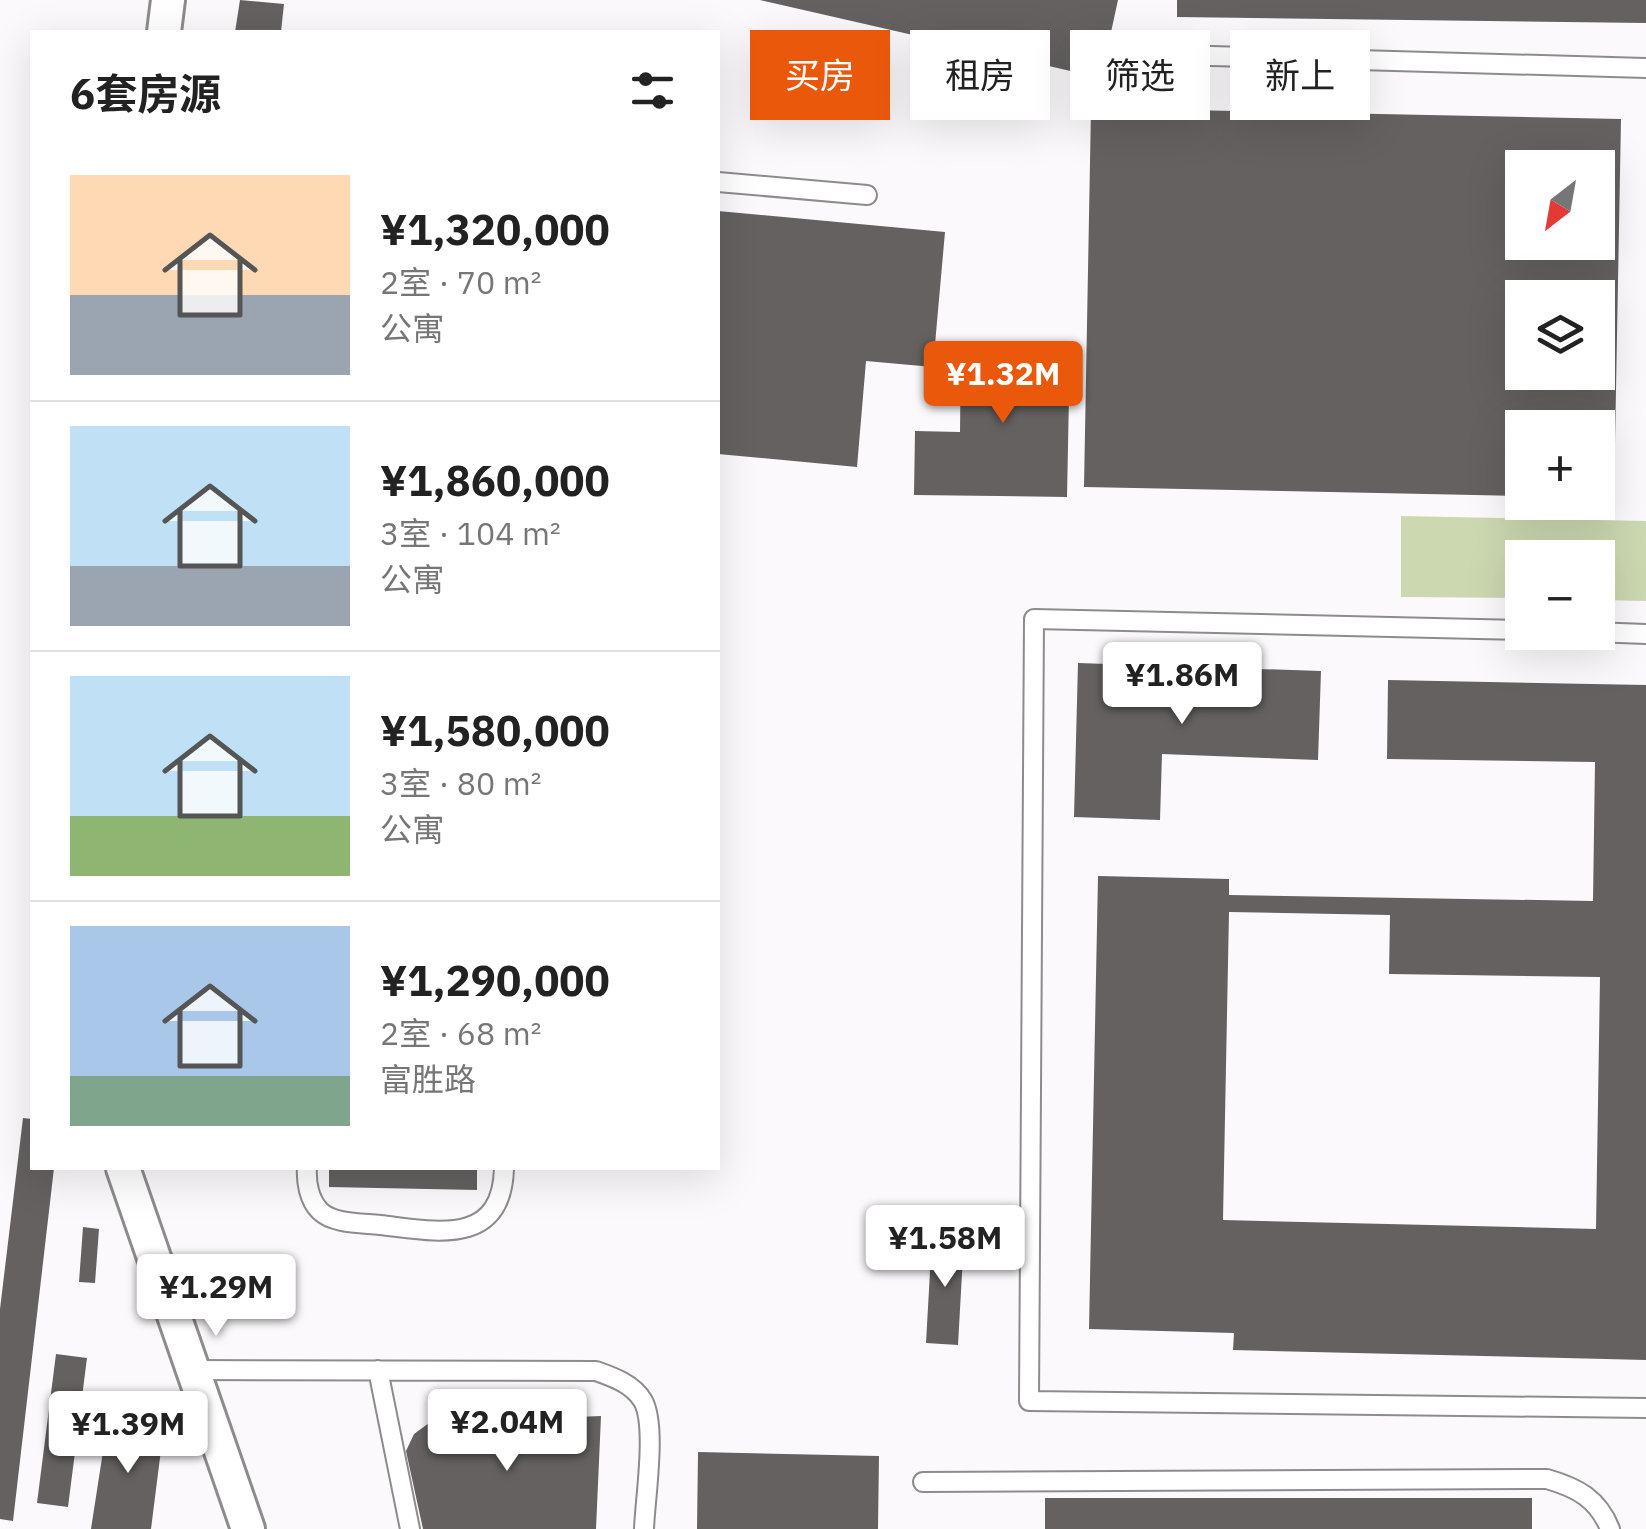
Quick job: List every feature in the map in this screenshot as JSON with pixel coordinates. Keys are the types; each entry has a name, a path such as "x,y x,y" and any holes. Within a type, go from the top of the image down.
{"street":[{"path":"164,30 168,0"},
{"path":"124,1170 248,1529"}],"lane":[{"path":"1210,56 1646,68"},
{"path":"720,182 867,195"},
{"path":"1505,630 1034,619 1028,1400 1646,1408"},
{"path":"1615,633 1646,634"},
{"path":"307,1170 311,1197 322,1213 341,1220 455,1234 479,1222 487,1212 504,1170"},
{"path":"194,1370 596,1370 620,1379 643,1401 648,1430 644,1529"},
{"path":"378,1370 410,1529"},
{"path":"923,1482 1547,1479 1578,1488 1602,1510 1610,1529"}],"green space":[{"path":"1401,516 1646,521 1646,601 1615,600 1615,540 1505,540 1505,598 1401,597"}],"building":[{"path":"240,0 284,4 281,30 235,30"},
{"path":"760,0 1118,0 1111,30 1070,30 1070,71 1050,66 1050,30 910,30 910,34"},
{"path":"1177,0 1646,0 1646,23 1177,17"},
{"path":"1210,110 1230,111 1230,120 1370,120 1370,114 1621,119 1615,444 1615,410 1505,410 1505,496 1084,487 1091,120 1210,120"},
{"path":"720,211 945,232 933,367 866,361 857,467 720,454"},
{"path":"961,342 1070,345 1067,497 914,495 915,431 960,432"},
{"path":"1078,663 1321,671 1318,760 1162,754 1160,820 1074,817"},
{"path":"1388,680 1646,685 1646,1360 1233,1350 1234,1333 1089,1329 1098,876 1229,879 1229,895 1593,901 1595,762 1387,759","holes":["1229,912 1390,915 1389,974 1600,977 1596,1229 1223,1220"]},
{"path":"23,1118 30,1119 30,1170 54,1170 13,1521 0,1519 0,1309"},
{"path":"329,1170 477,1170 477,1190 329,1187"},
{"path":"83,1227 99,1229 95,1283 79,1282"},
{"path":"932,1236 964,1238 958,1345 926,1343"},
{"path":"56,1354 87,1358 68,1507 37,1503"},
{"path":"601,1416 596,1529 423,1529 406,1451 414,1434 429,1423"},
{"path":"108,1419 164,1426 151,1529 91,1529"},
{"path":"698,1452 879,1456 878,1529 697,1529"},
{"path":"1045,1498 1532,1498 1532,1529 1045,1529"}]}
